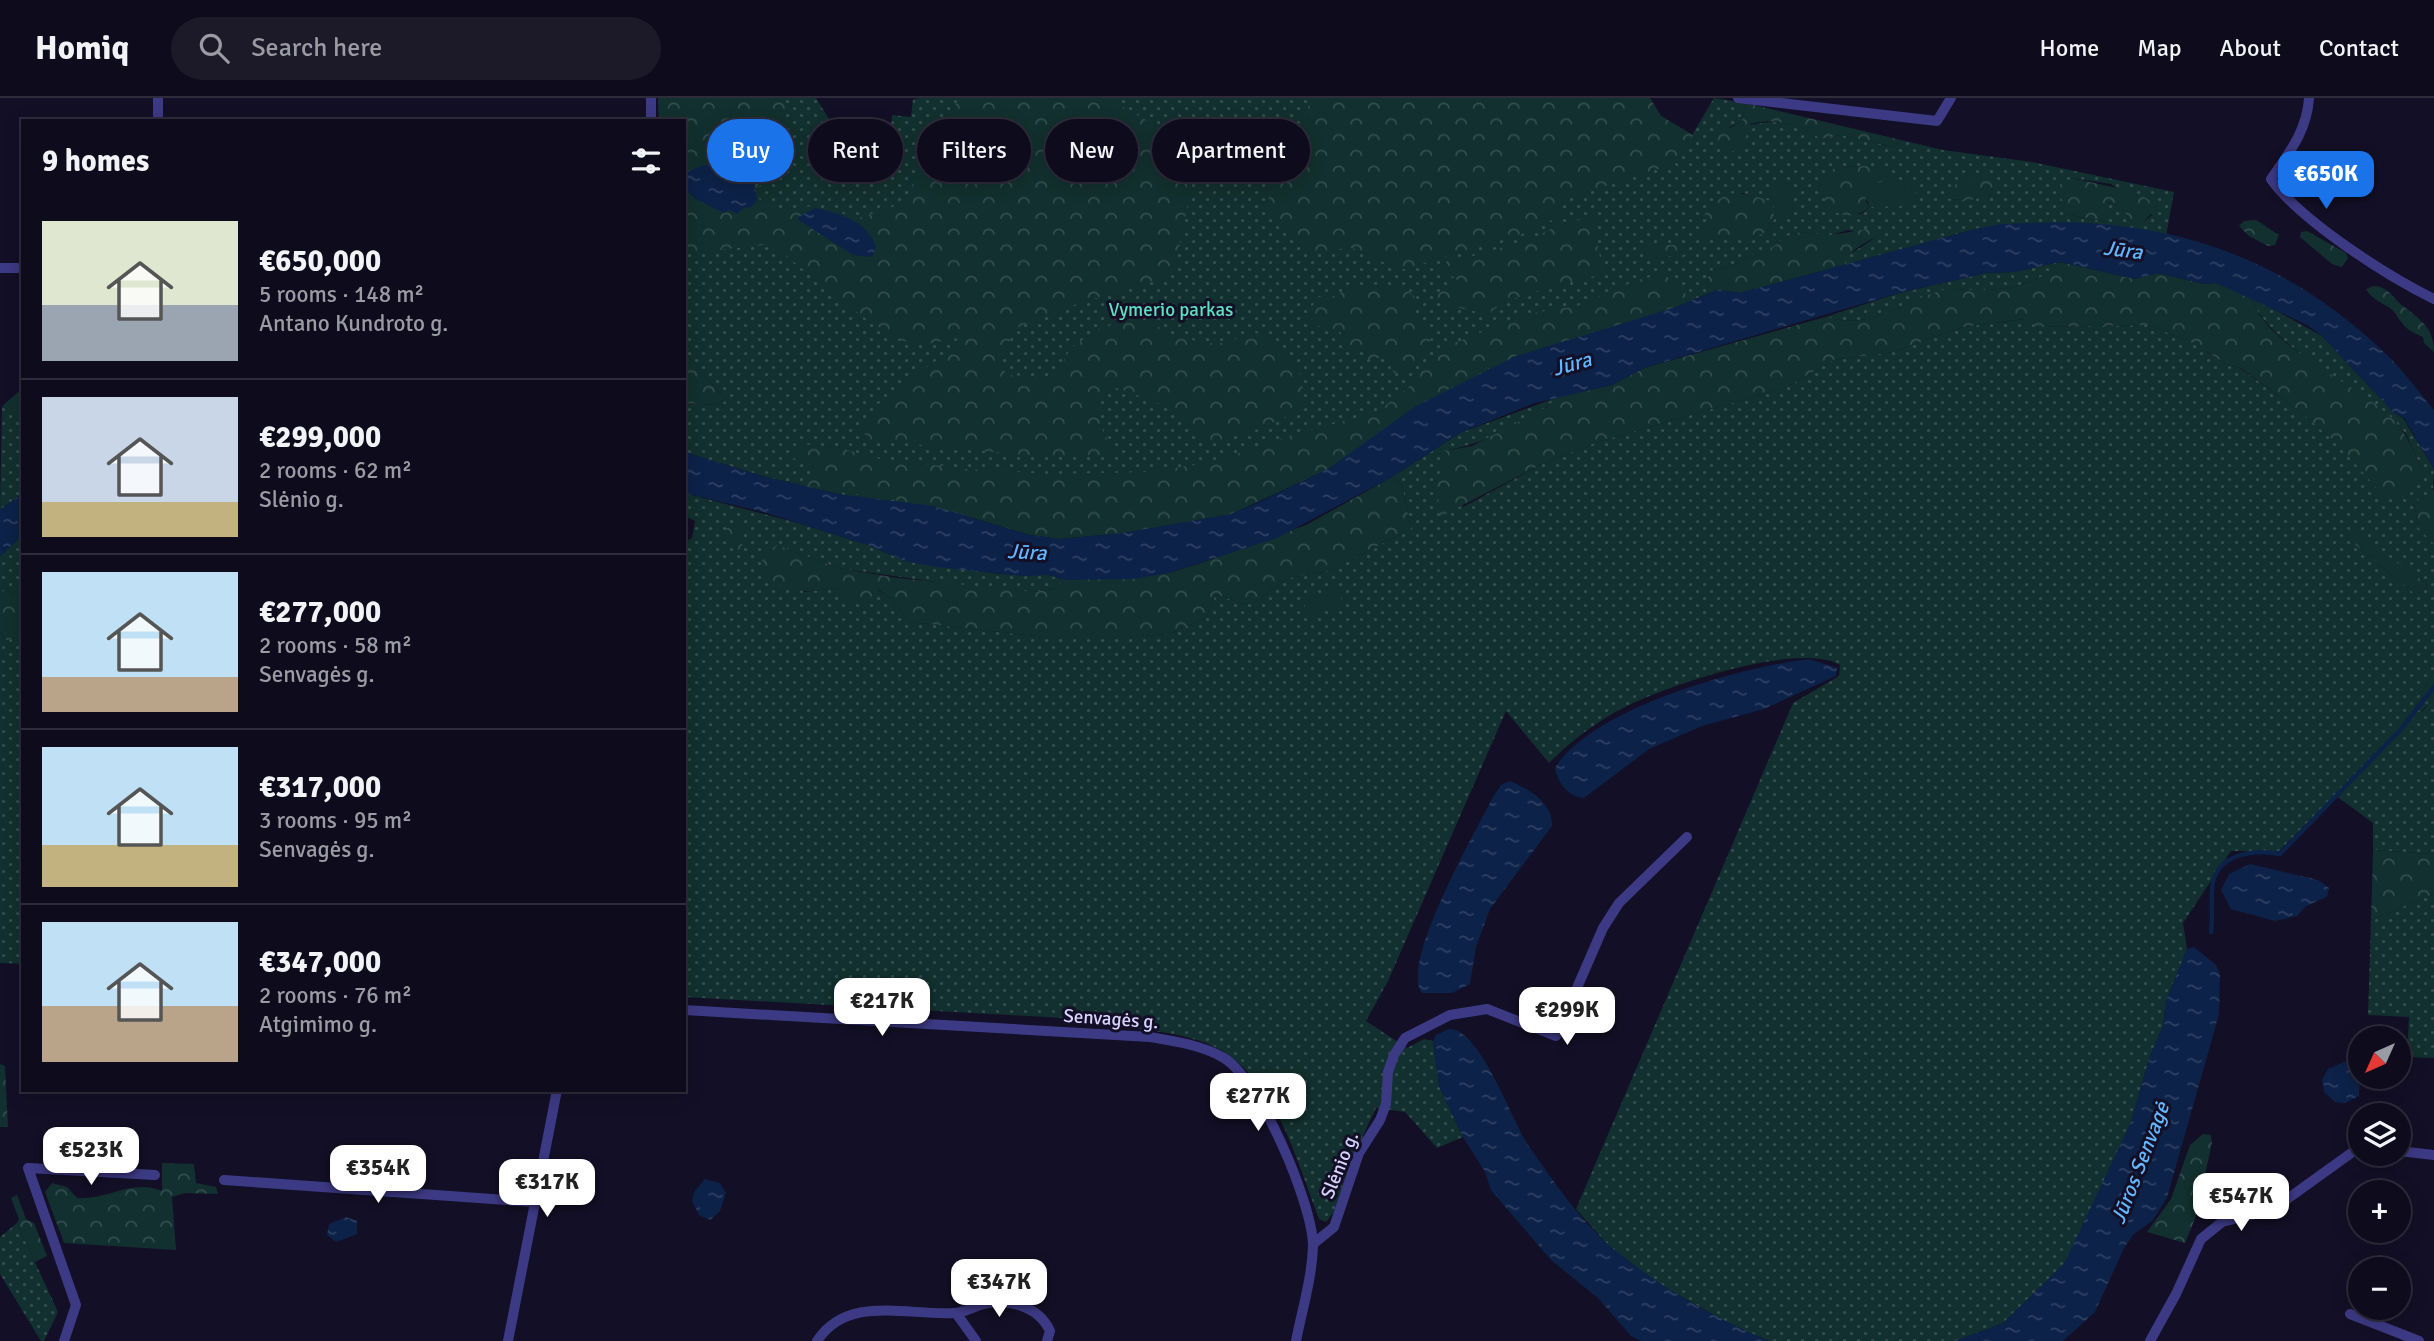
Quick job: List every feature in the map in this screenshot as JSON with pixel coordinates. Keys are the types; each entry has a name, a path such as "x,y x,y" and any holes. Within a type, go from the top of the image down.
{"street":[{"path":"158,98 158,119"},
{"path":"651,98 651,119"},
{"path":"1738,98 1937,121 1951,98"},
{"path":"2309,98 2308,118 2300,136 2271,179 2283,196 2314,222 2434,299"},
{"path":"0,268 21,268"},
{"name":"Slėnio g.","path":"1313,1244 1334,1227 1359,1153 1380,1120 1391,1064 1405,1038 1450,1015 1487,1009 1556,1036 1603,928 1614,911 1687,837"},
{"name":"Senvagės g.","path":"686,1010 1150,1037 1224,1057 1240,1072 1259,1098 1303,1198 1313,1244 1296,1341"},
{"path":"508,1341 557,1092"},
{"path":"2411,1153 2434,1156"},
{"path":"2150,1341 2176,1294 2201,1239 2210,1230 2222,1222 2264,1212 2279,1205 2348,1155"},
{"path":"64,1341 76,1306 28,1168 155,1174"},
{"path":"224,1180 534,1202"},
{"path":"817,1341 831,1325 844,1316 867,1311 956,1314 991,1303 1020,1304 1041,1316 1050,1331 1047,1341"},
{"path":"956,1314 976,1341"},
{"path":"2365,1320 2419,1341"}],"green space":[{"name":"Vymerio parkas","path":"658,98 816,98 829,119 808,119 808,182 903,182 903,119 892,119 892,115 911,117 913,99 919,98 1650,98 1661,116 1692,135 1714,98 1745,103 1742,121 1712,136 1754,124 1781,123 1794,125 1821,139 1841,135 1894,147 1901,140 1943,150 2032,162 2174,192 2166,236 2087,223 1975,229 1844,265 1847,256 1878,236 1848,230 1831,235 1794,232 1762,254 1750,255 1732,266 1712,270 1708,277 1707,294 1388,428 1328,469 1231,514 1123,533 971,517 838,494 766,477 686,453 686,403 719,405 726,400 686,356 686,119 659,119","holes":["1866,166 1890,180 1866,186 1870,207 1861,214 1841,214 1837,167","1971,177 1996,177 1990,195 1953,200","2072,178 2111,184 2152,215 2144,222 2131,222 2120,205 2106,202 2106,222 2065,214","1742,193 1762,198 1774,219 1767,232 1745,240 1702,229 1711,225","798,445 838,447 841,448 809,485 813,466"]},
{"path":"658,98 785,98 786,119 707,119 707,167 686,172 686,119 659,119"},
{"path":"959,98 1107,98 1146,120 1152,127 1152,182 1192,182 1174,274 1074,305 1016,328 999,362 1007,375 1049,377 1056,373 1071,348 1098,329 1135,318 1155,323 1168,336 1217,344 1256,333 1278,346 1294,362 1302,383 1302,410 1251,432 1205,444 1192,427 1165,406 1118,388 1105,391 1096,401 1101,427 1115,455 1047,457 871,440 862,431 866,419 876,407 920,371 961,345 958,338 915,344 883,330 772,244 686,254 686,190 716,206 743,208 752,207 757,200 751,182 766,182 757,188 759,199 782,211 813,206 859,218 904,203 917,178 917,182 1031,182 1031,119 948,119","holes":["845,216 863,227 826,236 800,221"]},
{"path":"1312,98 1650,98 1661,116 1693,135 1676,163 1566,199 1559,216 1532,231 1401,270 1352,248 1312,252 1287,234 1268,212 1269,189 1264,182 1310,182 1310,119 1302,119"},
{"path":"1745,103 1901,140 1894,147 1841,135 1821,139 1805,130 1768,121 1750,124 1743,147 1731,152 1717,143 1712,136 1717,126 1730,128 1742,121"},
{"path":"1866,166 1891,170 1893,174 1890,180 1866,186 1866,202 1870,207 1860,213 1841,214 1833,210 1823,196 1823,174 1837,167"},
{"path":"1971,177 1996,177 2000,185 1983,197 1968,200 1945,198 1946,189"},
{"path":"2072,178 2135,192 2158,205 2144,222 2131,222 2120,205 2107,202 2107,222 2065,214 2065,204 2054,189"},
{"path":"1894,179 1915,187 1916,198 1902,206 1870,207 1864,195 1866,186"},
{"path":"1793,183 1794,215 1774,217 1773,184"},
{"path":"1729,193 1753,195 1773,202 1774,219 1767,232 1746,240 1702,236 1702,229 1710,225 1704,216 1709,206"},
{"path":"1594,219 1598,248 1604,265 1598,275 1527,294 1488,314 1440,304 1436,297 1442,290 1458,284 1456,278 1441,272 1448,259 1479,255 1537,236 1567,221"},
{"path":"2256,220 2279,235 2275,245 2268,246 2249,236 2239,226 2244,221"},
{"path":"1874,228 1879,236 1854,251 1844,265 1740,293 1719,290 1707,294 1708,277 1712,270 1732,266 1750,255 1762,254 1794,232 1831,235"},
{"path":"2307,231 2346,253 2348,258 2342,267 2332,264 2300,237 2301,232"},
{"path":"1651,240 1656,245 1676,245 1684,250 1684,255 1654,258 1643,250 1644,243"},
{"path":"2060,262 2042,277 2019,285 1981,290 1949,289 1875,317 1860,320 1825,317 1899,293 1986,273 2014,272"},
{"path":"2060,262 2135,279 2158,273 2204,284 2216,283 2251,297 2259,315 2292,347 2392,418 2414,452 2424,474 2420,481 2409,494 2399,498 2385,498 2339,445 2298,410 2241,368 2227,365 2195,344 2149,325 2038,327 2024,319 1963,327 1893,352 1833,360 1787,387 1594,443 1544,463 1440,517 1437,487 1444,451 1472,446 1547,407 1558,397 1612,385 1644,368 1825,317 1860,320 1875,317 1948,289 2006,288 2031,282 2042,277"},
{"path":"1664,274 1691,299 1673,308 1516,356 1489,368 1416,406 1328,469 1231,514 1123,533 1060,539 1030,535 933,506 808,487 813,466 793,458 792,451 798,444 838,447 873,458 968,469 1050,474 1147,472 1209,463 1298,433 1376,413 1408,388 1440,349 1526,314 1577,306 1638,280"},
{"path":"1381,284 1408,291 1417,299 1412,312 1416,323 1436,329 1426,348 1426,357 1410,371 1394,373 1389,364 1391,356 1365,360 1363,348 1348,349 1341,345 1341,333 1337,329 1319,326 1307,313 1319,297 1336,296 1347,288"},
{"path":"2373,286 2387,290 2425,325 2432,337 2434,352 2424,343 2423,337 2407,328 2392,310 2369,294 2366,289"},
{"path":"2251,297 2322,336 2393,412 2403,418 2434,469 2433,491 2414,503 2418,527 2434,544 2434,671 2415,706 2422,712 2434,697 2434,854 2373,850 2373,823 2335,795 2279,851 2231,851 2183,923 2187,949 2166,1001 2163,1026 2150,1056 2131,1122 2099,1193 2064,1264 2003,1323 1955,1341 1769,1341 1732,1325 1657,1283 1608,1245 1576,1209 1793,703 1839,676 1840,665 1821,659 1795,658 1765,662 1672,687 1606,718 1576,739 1549,763 1506,711 1388,981 1366,1021 1407,1048 1424,1039 1433,1041 1439,1086 1463,1137 1437,1148 1405,1112 1376,1108 1353,1157 1334,1212 1326,1222 1319,1219 1290,1141 1264,1091 1246,1070 1225,1053 1200,1041 1157,1031 1083,1024 1082,1019 686,997 686,542 692,538 695,521 686,517 686,494 798,523 868,545 905,561 999,574 1049,575 1065,580 1054,589 1033,592 971,587 838,568 777,545 804,592 838,588 849,600 878,590 890,598 910,622 1036,636 1169,634 1206,618 1215,596 1242,604 1253,603 1288,578 1328,571 1411,529 1402,485 1392,477 1460,433 1558,397 1535,415 1505,431 1473,444 1444,451 1463,507 1544,463 1594,443 1787,387 1833,360 1893,352 1963,327 2025,319 2039,327 2149,325 2195,344 2227,365 2240,368 2298,410 2339,445 2424,474 2406,434 2392,418 2312,363 2259,313","holes":["2347,529 2426,583 2427,589 2415,594 2346,537"]},
{"path":"686,356 726,400 719,405 686,403"},
{"path":"21,390 21,422 2,406"},
{"path":"2,406 21,422 21,494 0,510"},
{"path":"1392,477 1402,485 1411,529 1328,571 1288,578 1253,603 1242,604 1215,596 1206,618 1169,634 1036,636 910,622 890,598 879,590 863,604 849,600 838,588 805,591 787,588 761,570 763,554 777,545 838,568 898,578 1033,592 1054,589 1065,580 1169,573 1306,525"},
{"path":"2434,490 2434,544 2418,527 2414,503"},
{"path":"733,524 744,529 742,548 736,551 725,541 725,529"},
{"path":"2344,530 2351,530 2426,583 2427,589 2415,594 2346,537"},
{"path":"21,537 21,585 13,594 6,590 0,593 0,556"},
{"path":"21,585 21,636 7,641 0,632 0,593 6,590 13,594"},
{"path":"1338,588 1343,604 1308,616 1303,600"},
{"path":"0,632 7,641 21,636 21,964 0,963"},
{"path":"2434,671 2434,697 2421,712 2415,706"},
{"path":"2373,850 2434,854 2434,894 2371,920"},
{"path":"2434,894 2434,1058 2412,1057 2412,1026 2409,1026 2409,1017 2368,1015 2371,920"},
{"path":"0,1064 5,1066 8,1127 0,1127"},
{"path":"2203,1134 2211,1135 2212,1143 2196,1216 2185,1243 2147,1232 2171,1199 2190,1145"},
{"path":"162,1163 194,1164 196,1183 216,1187 218,1194 185,1193 172,1197 176,1250 64,1243 45,1192 52,1183 67,1187 77,1198 140,1187 162,1191"},
{"path":"17,1195 26,1219 34,1223 47,1256 35,1262 17,1223 19,1219 11,1198"},
{"path":"17,1223 58,1312 44,1341 41,1341 0,1274 0,1237"}],"water":[{"path":"707,164 707,182 751,182 754,184 757,200 752,207 744,208 737,214 728,210 724,213 694,198 686,190 686,172"},
{"path":"815,208 842,215 866,230 876,246 872,257 853,255 800,221 798,217"},
{"name":"Jūra","path":"2061,222 2153,231 2196,241 2276,273 2350,322 2385,353 2434,410 2434,469 2404,418 2393,412 2322,336 2307,325 2216,283 2204,284 2158,273 2135,279 2060,262 2014,272 1986,273 1899,293 1644,368 1612,385 1535,403 1460,433 1392,477 1277,538 1169,573 1132,579 1065,580 1049,575 1024,576 935,567 905,561 868,545 763,512 686,493 686,453 766,477 838,494 933,506 1030,535 1060,539 1123,533 1231,514 1328,469 1416,406 1516,356 1673,308 1718,290 1740,293 2001,224"},
{"path":"21,494 21,537 0,556 0,510"},
{"path":"1809,659 1837,668 1836,676 1764,709 1702,726 1649,749 1584,798 1569,792 1559,779 1555,768 1574,746 1634,709 1709,681"},
{"path":"1510,781 1525,788 1544,804 1549,810 1552,826 1490,909 1476,947 1470,984 1452,993 1422,993 1418,978 1421,955 1430,927 1457,865 1493,797 1501,785"},
{"path":"2250,864 2318,880 2329,888 2327,897 2306,906 2297,916 2275,921 2231,909 2221,890 2229,874"},
{"path":"2194,947 2216,965 2220,975 2219,1014 2167,1198 2153,1220 2133,1235 2124,1248 2095,1312 2063,1341 1955,1341 2003,1323 2064,1264 2131,1122 2150,1056 2163,1026 2166,1001 2187,949"},
{"path":"1449,1029 1461,1033 1484,1059 1530,1148 1567,1200 1610,1246 1666,1287 1706,1311 1769,1341 1641,1341 1631,1336 1599,1299 1550,1259 1491,1190 1485,1172 1463,1137 1439,1086 1433,1041 1436,1035"},
{"path":"2348,1060 2348,1089 2359,1089 2359,1096 2345,1103 2335,1102 2324,1092 2322,1080 2328,1069"},
{"path":"705,1179 720,1183 726,1193 720,1211 710,1220 699,1215 692,1201 694,1192"},
{"path":"346,1217 357,1221 357,1234 336,1242 327,1235 329,1224"}],"waterway":[{"name":"Jūros Senvagė","path":"2211,932 2212,889 2214,877 2220,868 2237,856 2258,852 2280,854 2401,729 2434,687"}]}
